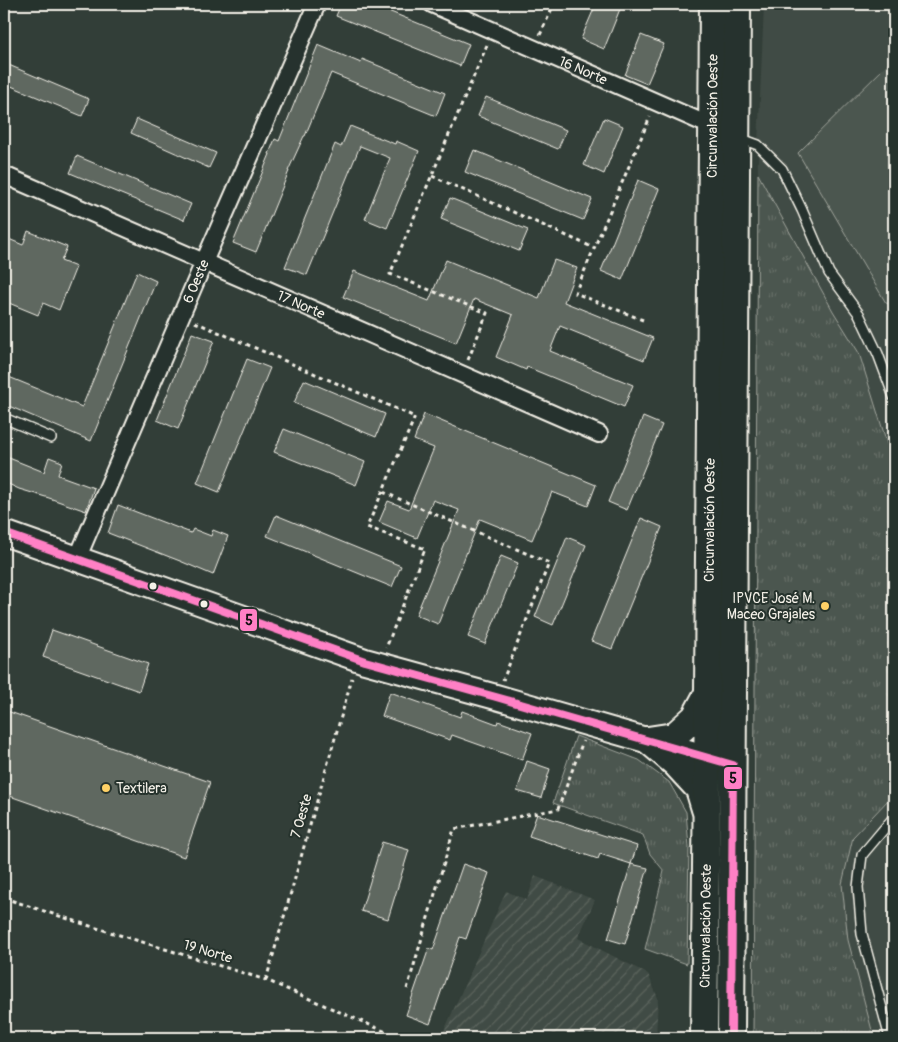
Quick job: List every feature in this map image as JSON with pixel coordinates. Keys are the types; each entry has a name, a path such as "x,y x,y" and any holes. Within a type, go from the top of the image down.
{"main road":[{"name":"Circunvalación Oeste","path":"713,4 724,132 732,765 731,1038"},
{"name":"Circunvalación Oeste","path":"704,1038 708,693 724,132 737,4"},
{"path":"4,533 368,662 732,765"},
{"path":"648,740 674,736 696,717 708,693"},
{"path":"648,740 676,763 699,789 707,815"}],"street":[{"name":"6 Oeste","path":"78,559 204,262 317,4"},
{"name":"16 Norte","path":"432,4 724,132"},
{"name":"17 Norte","path":"4,175 599,434"}],"lane":[{"path":"724,132 758,145 782,169 829,272 859,314 878,354 894,397"},
{"path":"4,418 51,438"},
{"path":"890,1038 862,934 858,887 862,855 894,817"}],"path":[{"path":"534,48 554,4"},
{"path":"462,374 487,313 390,274 493,31"},
{"path":"643,320 575,293 656,102"},
{"path":"432,176 594,248"},
{"path":"181,316 415,416 382,492 549,563 496,697"},
{"name":"7 Oeste","path":"266,980 368,662 425,549 367,527 382,492"},
{"path":"407,990 454,829 558,809 583,739 592,741"},
{"name":"19 Norte","path":"4,898 86,926 266,980 400,1038"}],"shaded area":[{"name":"IPVCE José M. Maceo Grajales","path":"764,4 894,4 894,1038 753,1038 758,145"},
{"path":"535,876 595,900 578,938 648,974 658,998 656,1038 441,1038 506,891 527,900"}],"green space":[{"path":"894,58 894,306 886,303 798,153"},
{"name":"IPVCE José M. Maceo Grajales","path":"758,174 833,311 859,353 894,466 894,786 890,798 853,837 842,884 848,940 874,1038 753,1038"},
{"path":"576,736 639,760 669,782 686,812 689,847 687,964 645,949 664,871 650,854 643,835 553,803"}],"building":[{"path":"341,4 371,4 469,44 460,66 336,16"},
{"path":"596,4 622,4 604,49 581,39"},
{"path":"641,35 664,44 647,84 625,75"},
{"path":"318,45 361,63 362,59 445,93 436,116 331,73 305,136 288,171 256,252 233,243 275,139 279,141"},
{"path":"4,63 89,99 82,116 4,83"},
{"path":"486,97 566,130 558,149 478,116"},
{"path":"604,118 623,126 604,174 584,165"},
{"path":"137,119 216,153 209,168 131,133"},
{"path":"350,126 395,144 396,141 419,151 387,228 365,219 390,158 360,146 307,275 285,267 335,144 341,147"},
{"path":"474,150 592,199 583,220 465,172"},
{"path":"77,156 191,204 184,220 70,173"},
{"path":"638,180 659,189 622,280 601,271"},
{"path":"450,198 528,230 519,251 441,219"},
{"path":"28,231 67,247 61,261 76,267 59,310 43,303 38,315 4,301 4,237 23,245"},
{"path":"446,260 539,298 554,260 577,268 564,302 653,338 644,360 560,326 550,351 633,385 624,407 527,367 526,370 496,357 513,315 474,299 456,343 343,297 354,271 429,301"},
{"path":"137,272 156,281 91,441 4,404 4,375 82,407"},
{"path":"192,333 214,341 178,429 157,420"},
{"path":"247,359 270,368 219,492 197,483"},
{"path":"304,380 385,414 376,437 294,403"},
{"path":"424,414 596,485 588,506 552,492 532,540 480,519 438,624 416,615 459,510 433,500 417,538 379,522 388,501 409,509 434,448 414,440"},
{"path":"643,417 662,425 627,510 608,502"},
{"path":"284,429 365,462 356,485 274,452"},
{"path":"4,456 44,472 49,457 62,462 58,475 94,488 86,511 19,489 4,482"},
{"path":"118,505 191,533 193,529 211,536 213,530 228,536 213,575 108,533"},
{"path":"276,515 401,566 392,587 267,536"},
{"path":"641,518 662,527 612,649 591,641"},
{"path":"567,537 586,545 553,625 535,617"},
{"path":"501,556 518,563 485,644 468,637"},
{"path":"52,630 148,664 139,691 43,657"},
{"path":"390,692 460,717 462,711 497,724 498,721 532,733 522,760 452,735 450,740 382,716"},
{"name":"Textilera","path":"4,710 210,782 184,857 4,794"},
{"path":"527,761 550,769 541,798 517,791"},
{"path":"537,814 637,846 631,864 600,854 598,859 529,836"},
{"path":"382,842 409,850 388,919 361,911"},
{"path":"463,864 489,873 466,939 460,937 430,1024 406,1015 429,948 433,950"},
{"path":"631,864 648,868 625,944 608,939"}],"transit line":[{"name":"5","path":"4,533 365,661 733,765 731,1038"}],"place":[{"name":"IPVCE José M. Maceo Grajales","path":"825,606"},
{"name":"Textilera","path":"106,788"}]}
